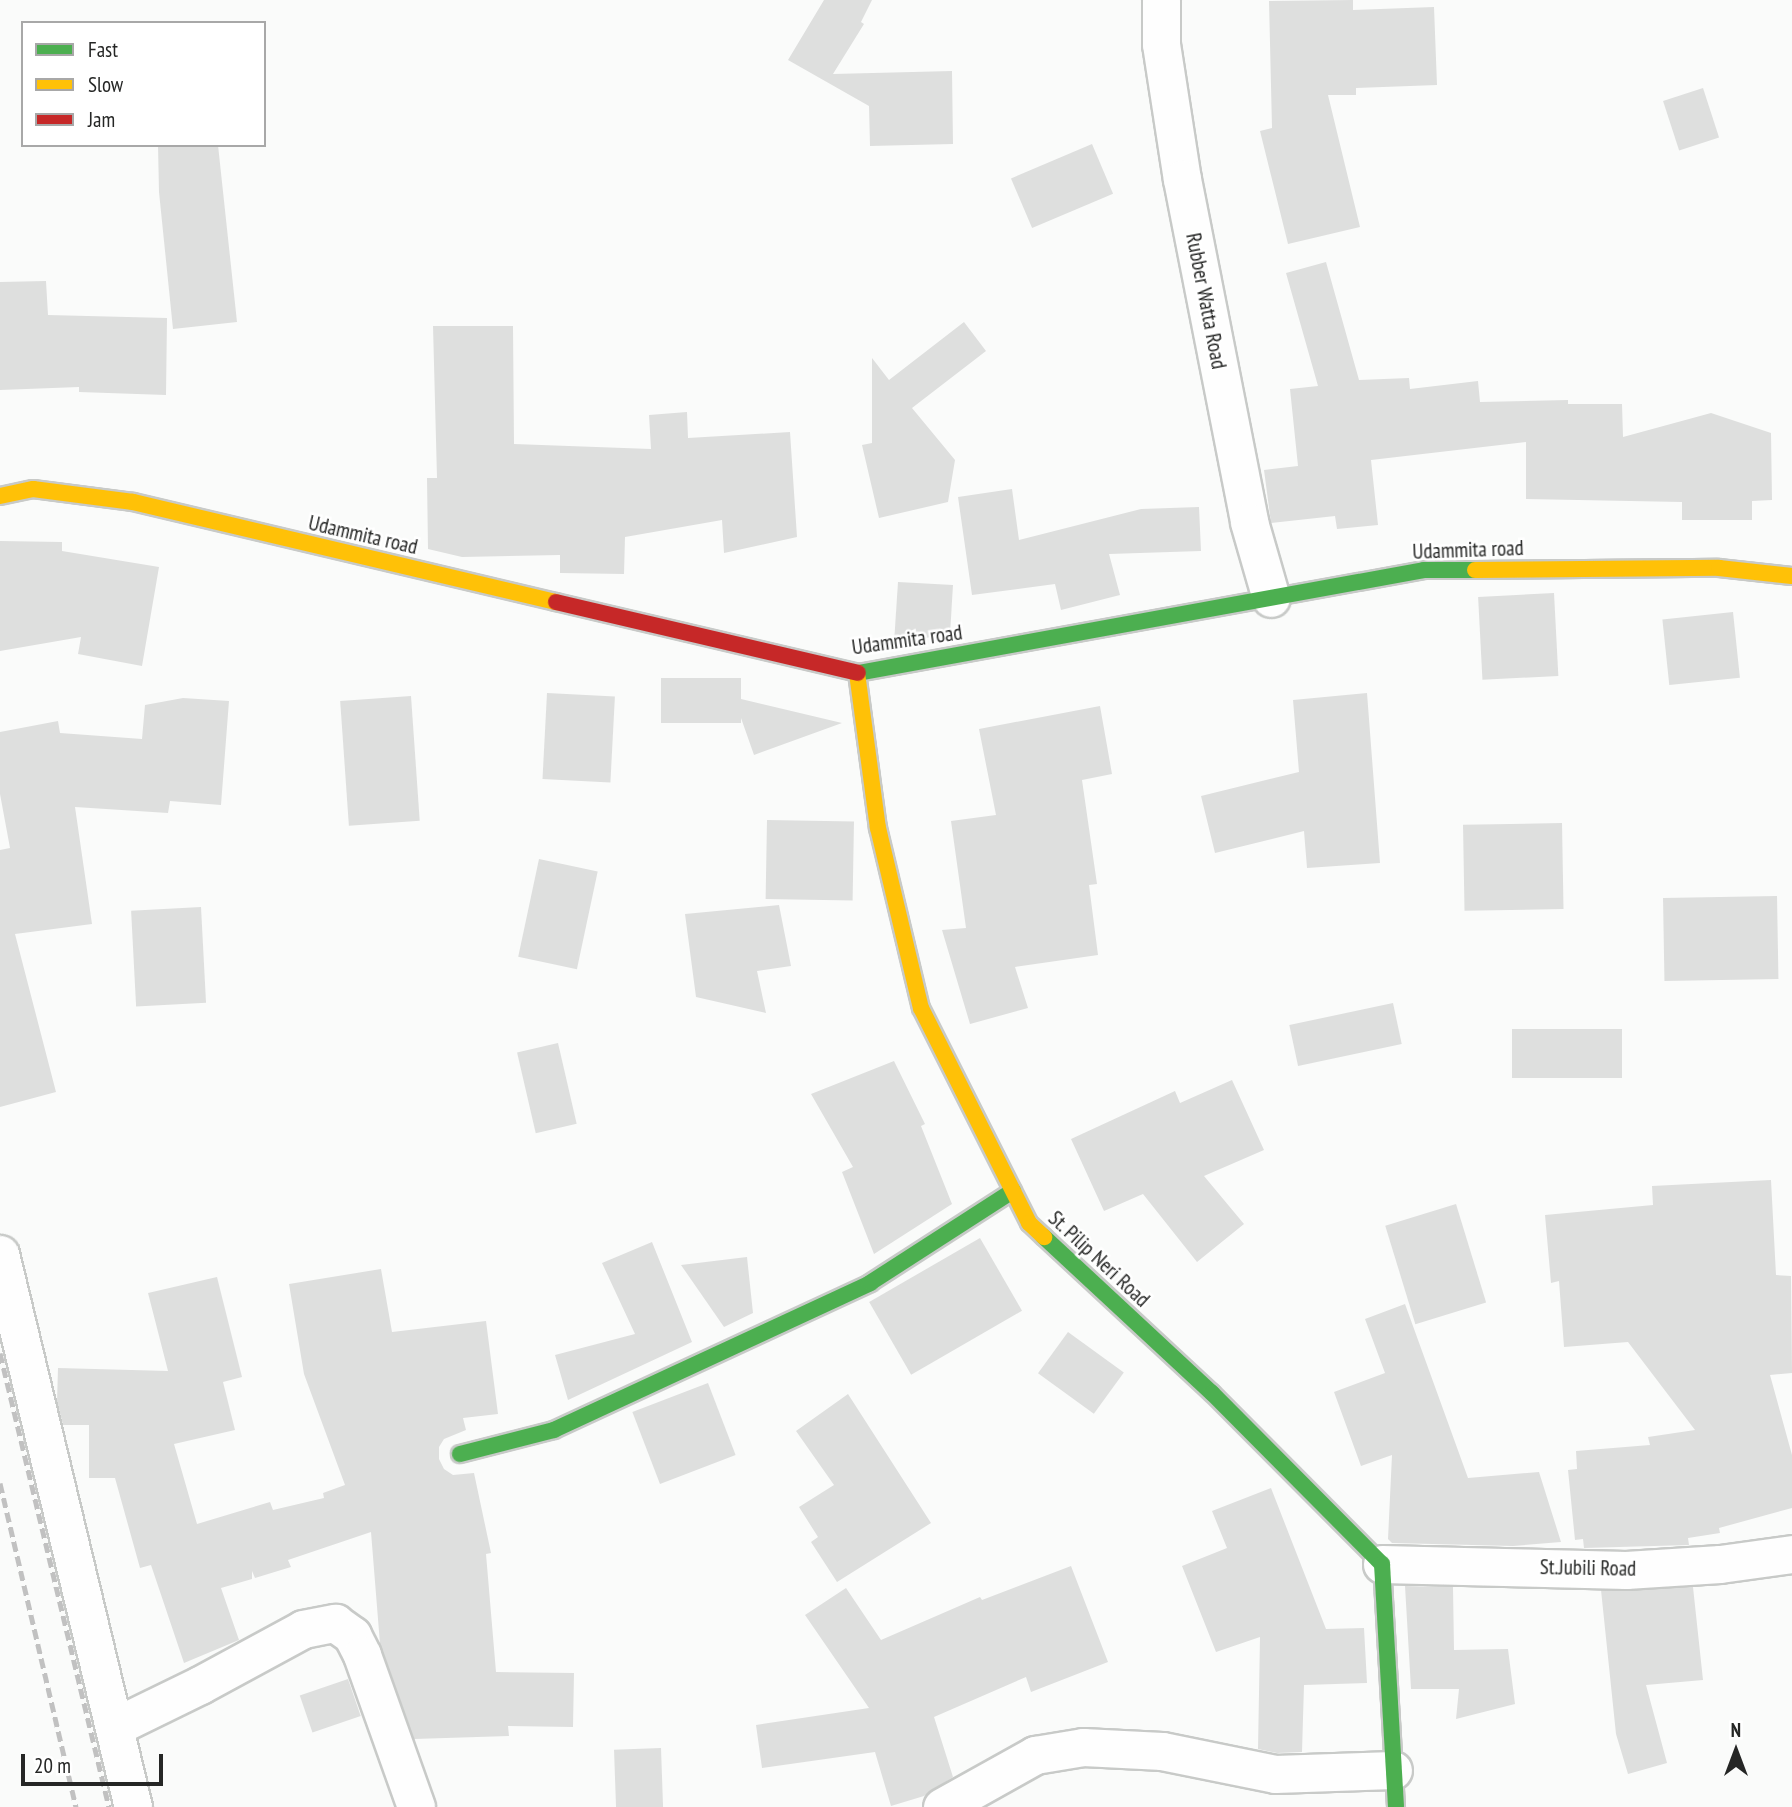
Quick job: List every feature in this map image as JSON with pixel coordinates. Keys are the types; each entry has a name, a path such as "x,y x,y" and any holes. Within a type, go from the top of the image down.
{"street":[{"name":"Rubber Watta Road","path":"1161,0 1161,44 1182,179 1249,523 1271,598"},
{"name":"Udammita road","path":"0,496 33,489 132,502 857,673 1424,570 1719,568 1792,576"},
{"name":"St. Pilip Neri Road","path":"857,673 878,828 921,1008 1029,1223 1212,1393 1382,1564"},
{"path":"460,1454 554,1430 870,1283 1013,1191"},
{"path":"0,1254 133,1807"},
{"name":"St.Jubili Road","path":"1382,1564 1626,1570 1720,1564 1792,1554"},
{"path":"1382,1564 1396,1807"},
{"path":"114,1727 200,1685 303,1629 335,1623 352,1635 362,1655 416,1807"},
{"path":"942,1807 1034,1755 1083,1747 1162,1751 1275,1774 1393,1770"}],"building":[{"path":"824,0 872,0 861,22 864,24 833,74 952,71 953,144 870,146 869,106 788,60"},
{"path":"1353,0 1353,10 1434,7 1437,85 1356,88 1356,95 1328,95 1360,227 1288,244 1260,131 1272,128 1269,1"},
{"path":"1703,88 1719,137 1679,150 1663,101"},
{"path":"1092,144 1113,194 1032,228 1011,178"},
{"path":"158,147 218,147 237,322 173,329 159,192"},
{"path":"1326,262 1359,380 1409,378 1410,389 1478,381 1480,402 1568,400 1568,404 1622,404 1623,437 1711,413 1771,433 1772,500 1752,501 1752,520 1682,520 1682,502 1526,499 1526,442 1371,460 1378,525 1337,529 1335,516 1271,523 1264,470 1298,466 1290,389 1318,386 1286,273"},
{"path":"46,281 48,315 167,318 166,395 79,392 79,387 0,390 0,282"},
{"path":"964,322 986,351 912,408 955,460 948,502 879,518 862,445 872,443 872,358 889,380"},
{"path":"433,326 513,326 514,444 651,449 649,415 687,412 688,438 790,432 797,537 724,553 722,520 625,537 624,574 560,573 560,555 462,557 428,549 427,478 437,478"},
{"path":"1012,489 1019,540 1141,509 1199,507 1201,551 1109,554 1120,595 1061,610 1055,584 972,595 958,497"},
{"path":"0,541 62,542 62,551 159,567 142,666 78,654 81,637 0,651"},
{"path":"898,582 953,585 950,634 894,643"},
{"path":"1554,593 1558,676 1482,680 1478,597"},
{"path":"1733,612 1740,678 1669,685 1662,619"},
{"path":"661,678 741,678 741,699 842,723 754,755 741,718 741,723 661,723"},
{"path":"547,693 615,697 610,782 542,779"},
{"path":"1367,693 1380,863 1307,868 1304,831 1215,853 1201,796 1299,772 1293,700"},
{"path":"411,696 420,821 349,826 340,701"},
{"path":"183,698 229,701 221,805 170,801 168,813 75,807 92,924 15,934 56,1092 0,1107 0,850 10,848 0,794 0,732 58,721 60,733 142,739 145,705"},
{"path":"1100,706 1112,774 1082,780 1097,884 1089,885 1098,955 1015,967 1028,1008 970,1024 942,930 966,928 951,821 996,815 979,729"},
{"path":"767,820 854,822 853,901 766,899"},
{"path":"1562,823 1564,909 1465,911 1463,825"},
{"path":"539,859 598,871 577,969 518,957"},
{"path":"1777,896 1778,979 1664,981 1663,898"},
{"path":"779,905 791,966 757,971 766,1013 696,997 685,914"},
{"path":"201,907 206,1003 136,1007 131,911"},
{"path":"1393,1003 1402,1044 1298,1066 1289,1025"},
{"path":"1512,1029 1622,1029 1622,1078 1512,1078"},
{"path":"558,1043 577,1124 536,1133 517,1052"},
{"path":"894,1061 925,1124 921,1126 952,1204 874,1254 842,1172 853,1167 811,1094"},
{"path":"1232,1080 1264,1150 1204,1176 1244,1224 1197,1262 1143,1194 1104,1211 1071,1139 1175,1091 1180,1103"},
{"path":"1771,1180 1776,1275 1791,1276 1792,1373 1770,1375 1792,1455 1792,1508 1719,1528 1720,1533 1688,1538 1689,1545 1584,1548 1583,1539 1575,1540 1568,1470 1577,1469 1576,1451 1650,1445 1648,1437 1695,1430 1628,1342 1564,1347 1559,1281 1551,1283 1545,1215 1653,1205 1652,1186"},
{"path":"1456,1204 1486,1302 1415,1324 1385,1226"},
{"path":"980,1238 1022,1311 911,1375 869,1302"},
{"path":"652,1242 692,1342 568,1400 555,1355 635,1334 602,1263"},
{"path":"747,1257 753,1313 724,1327 681,1265"},
{"path":"381,1269 392,1332 486,1321 498,1414 463,1418 466,1430 444,1439 439,1447 439,1459 444,1469 453,1475 474,1473 491,1553 486,1554 496,1672 574,1673 573,1727 508,1726 509,1736 414,1739 380,1644 371,1532 288,1560 291,1567 255,1578 252,1571 252,1579 221,1588 239,1640 184,1663 151,1565 140,1568 115,1478 89,1478 89,1425 63,1425 57,1402 58,1368 168,1371 148,1293 217,1277 242,1377 223,1382 235,1430 174,1444 197,1524 270,1502 273,1510 324,1498 323,1493 345,1485 304,1374 289,1284"},
{"path":"1405,1304 1468,1478 1539,1472 1561,1542 1513,1546 1392,1543 1388,1539 1392,1455 1361,1466 1334,1392 1385,1373 1365,1319"},
{"path":"1068,1332 1124,1373 1094,1414 1038,1373"},
{"path":"708,1383 736,1455 660,1484 632,1412"},
{"path":"848,1394 931,1523 837,1582 811,1542 818,1537 799,1507 834,1485 796,1431"},
{"path":"1271,1488 1326,1629 1364,1628 1367,1683 1304,1685 1302,1752 1277,1753 1258,1749 1260,1637 1216,1652 1182,1566 1227,1548 1212,1511"},
{"path":"1071,1566 1108,1662 1031,1692 1026,1677 934,1717 953,1777 924,1796 891,1806 875,1752 762,1768 756,1725 869,1708 805,1615 846,1588 881,1640 980,1597 982,1600"},
{"path":"1405,1586 1453,1587 1454,1650 1508,1649 1515,1704 1456,1719 1459,1689 1411,1689"},
{"path":"1693,1587 1703,1680 1646,1685 1667,1763 1628,1774 1616,1734 1601,1590"},
{"path":"348,1679 361,1716 312,1732 300,1696"},
{"path":"661,1748 663,1807 616,1807 614,1750"}],"railway":[{"path":"0,1353 109,1807"},
{"path":"0,1483 76,1807"}],"traffic: fast":[{"path":"858,673 1424,570 1475,570"},
{"path":"460,1454 554,1430 870,1283 1013,1191"},
{"path":"1044,1237 1212,1393 1382,1564 1396,1807"}],"traffic: slow":[{"path":"0,496 33,489 133,502 556,602"},
{"path":"1475,570 1719,568 1792,576"},
{"path":"857,673 878,828 921,1008 1029,1223 1044,1237"}],"traffic: jam":[{"path":"556,602 858,673"}]}
